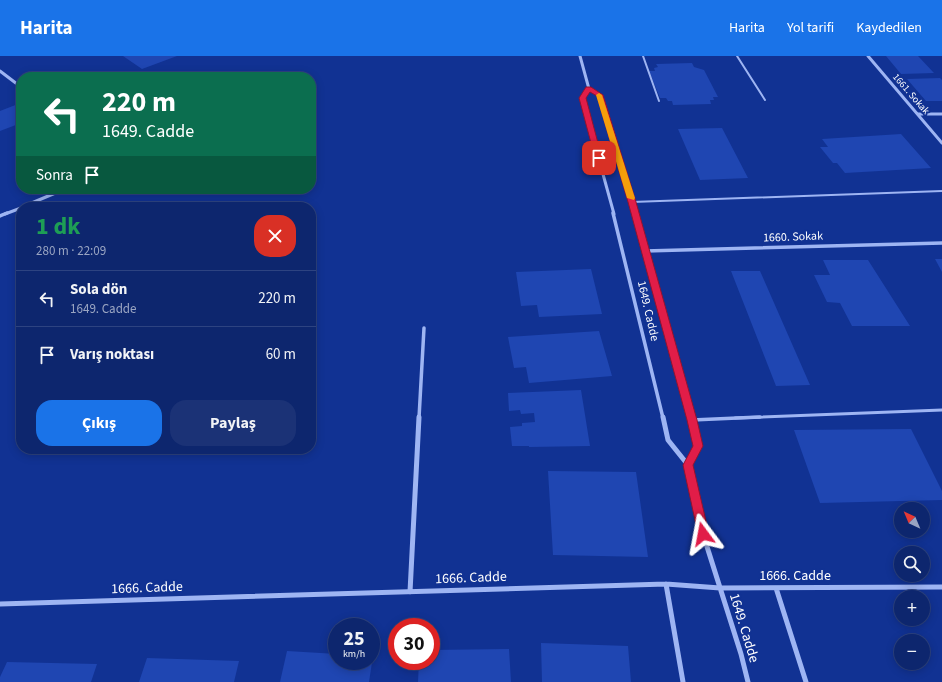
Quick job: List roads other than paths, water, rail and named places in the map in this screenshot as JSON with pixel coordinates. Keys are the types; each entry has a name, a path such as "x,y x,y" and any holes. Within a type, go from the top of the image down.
{"street":[{"name":"1649. Cadde","path":"580,56 589,89 600,95 632,202 692,420 698,446 688,465"},
{"name":"1661. Sokak","path":"868,56 942,143"},
{"path":"0,71 16,83"},
{"name":"1649. Cadde","path":"589,89 582,98 615,219 668,440 688,465 703,534 748,682"},
{"path":"918,114 942,114"},
{"path":"34,202 53,194"},
{"path":"0,216 16,209"},
{"name":"1660. Sokak","path":"645,251 942,243"},
{"path":"410,592 424,328"},
{"path":"666,584 683,682"},
{"name":"1666. Cadde","path":"0,604 666,584 720,588 942,587"},
{"path":"776,588 806,682"}],"lane":[{"path":"643,56 659,101"},
{"path":"737,56 765,100"},
{"path":"632,202 942,191"},
{"path":"692,420 942,410"}]}
